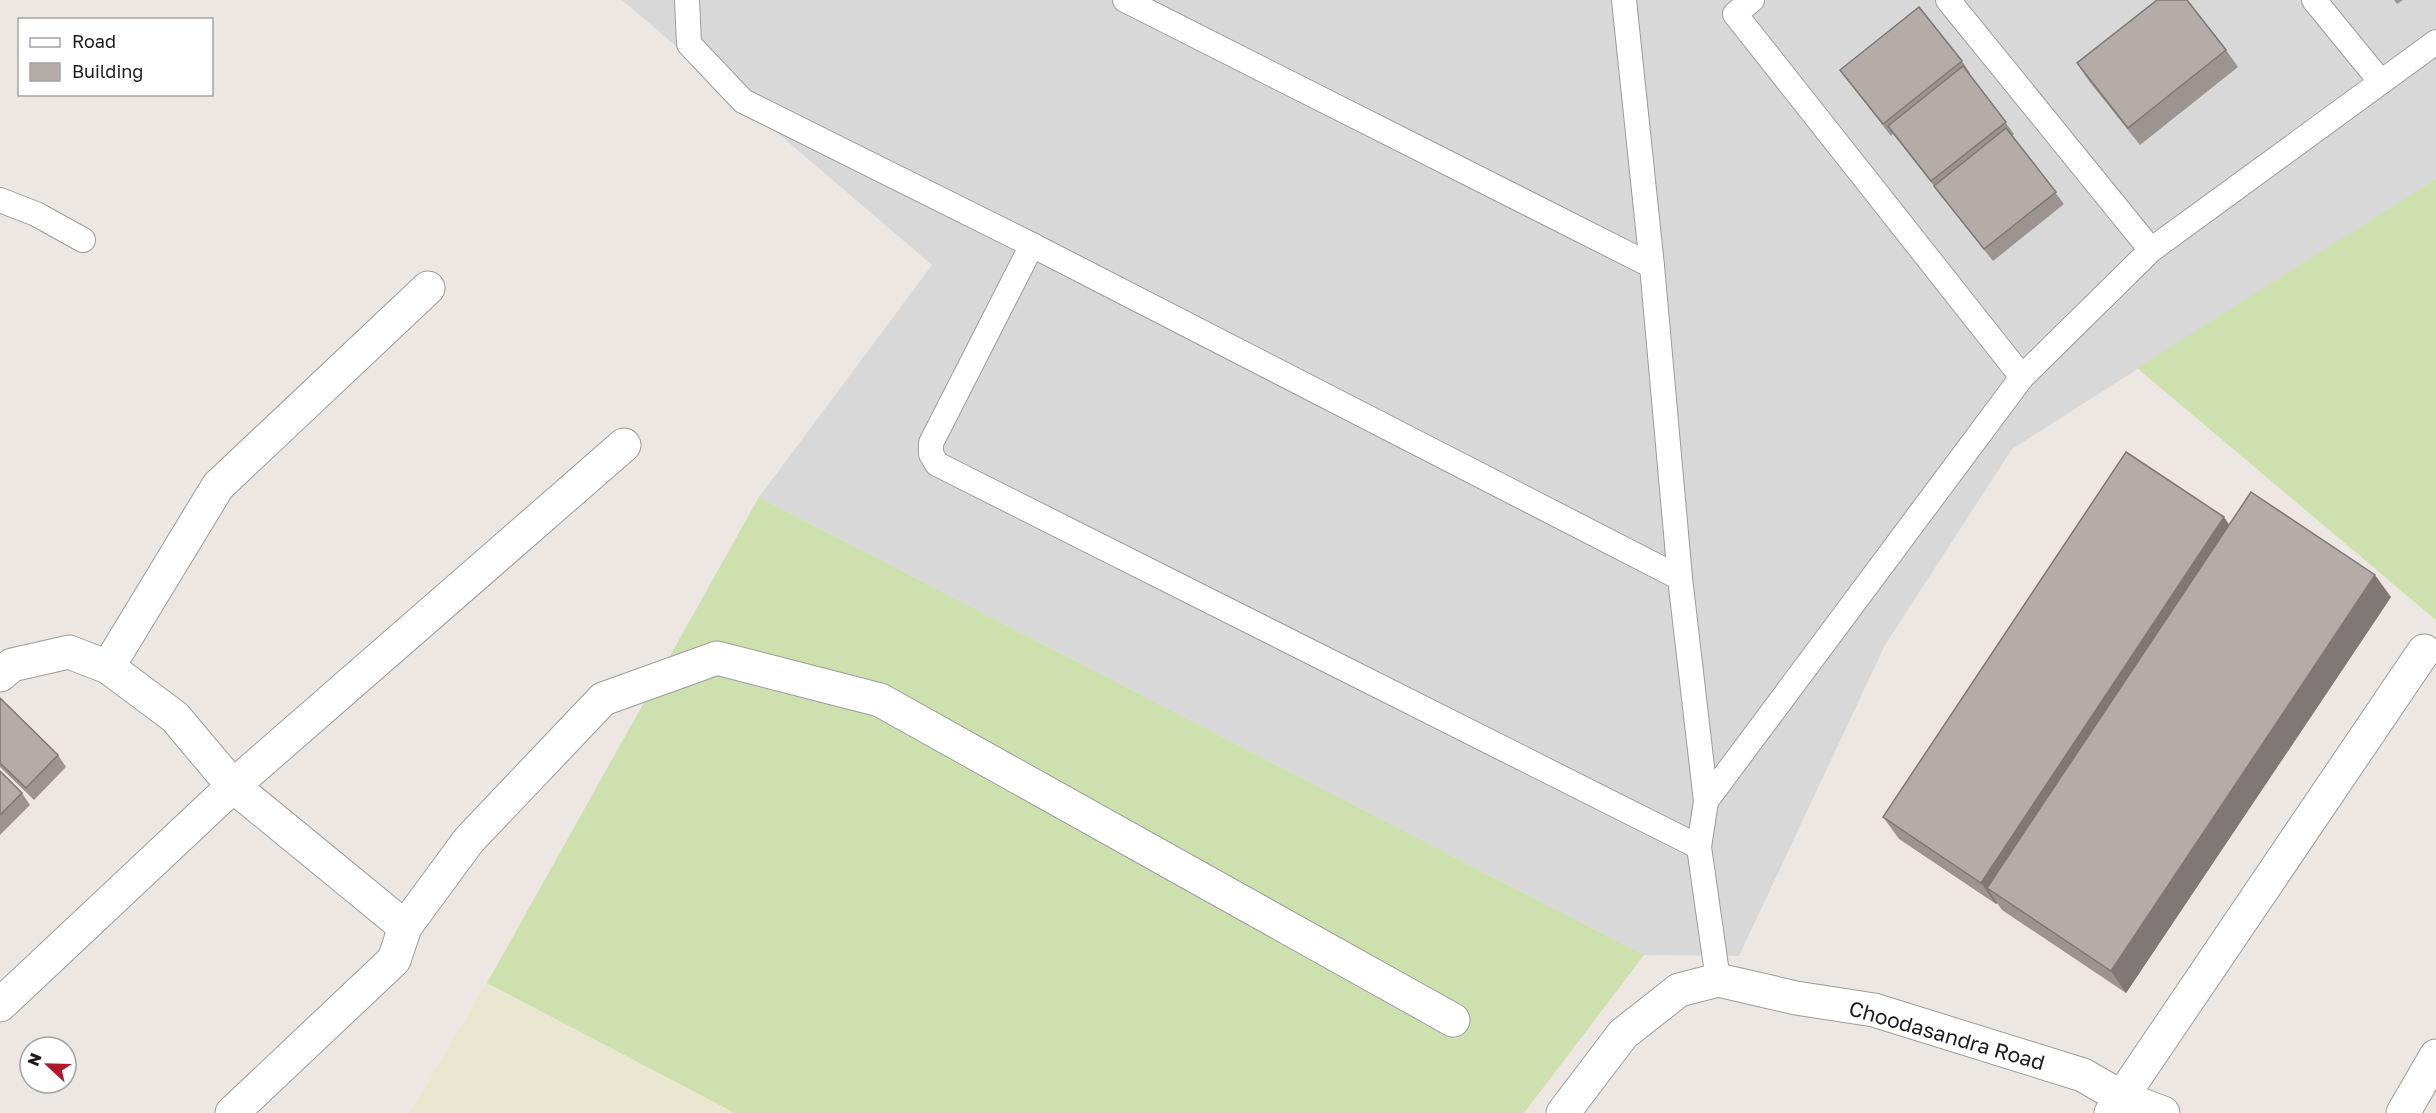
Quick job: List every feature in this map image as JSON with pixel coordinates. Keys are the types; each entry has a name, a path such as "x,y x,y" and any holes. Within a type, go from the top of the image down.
{"street":[{"path":"108,667 218,486 428,288"},
{"path":"0,1005 233,786 624,445"},
{"path":"2116,1105 2424,651"},
{"path":"0,675 12,665 69,652 108,667 175,717 233,786 405,927"},
{"path":"232,1113 394,960 405,927 469,840 603,699 717,658 880,700 1452,1020"},
{"name":"Choodasandra Road","path":"1563,1113 1623,1034 1679,990 1718,980 1796,998 1874,1010 2083,1075 2116,1105 2163,1113"},
{"path":"2403,1113 2436,1056"}],"lane":[{"path":"687,0 689,44 743,101 1032,245 1680,578"},
{"path":"1125,0 1652,266"},
{"path":"1624,0 1652,266 1680,578 1706,801 1699,847 1718,980"},
{"path":"1752,0 1735,14 2022,377"},
{"path":"1948,0 2151,250"},
{"path":"2314,0 2381,82"},
{"path":"1706,801 2022,377 2151,250 2436,42"},
{"path":"0,200 36,214 83,240"},
{"path":"1032,245 931,443 931,454 937,464 1699,847"}],"shaded area":[{"path":"622,0 2436,0 2436,179 2012,449 1885,645 1739,956 1644,955 759,497 932,265"},
{"path":"487,983 735,1113 410,1113"}],"green space":[{"path":"2436,179 2436,620 2137,368"},
{"path":"759,497 1644,955 1524,1113 735,1113 487,983"}],"building":[{"path":"2157,0 2187,0 2226,50 2128,128 2077,63"},
{"path":"1919,7 1962,61 1883,124 1840,70"},
{"path":"1963,66 2006,122 1931,181 1888,126"},
{"path":"2006,128 2056,192 1984,249 1934,186"},
{"path":"2126,452 2224,517 1981,883 1883,817"},
{"path":"2251,492 2375,575 2111,971 1987,888"},
{"path":"0,698 58,755 26,788 0,763"},
{"path":"0,771 22,793 0,815"}]}
